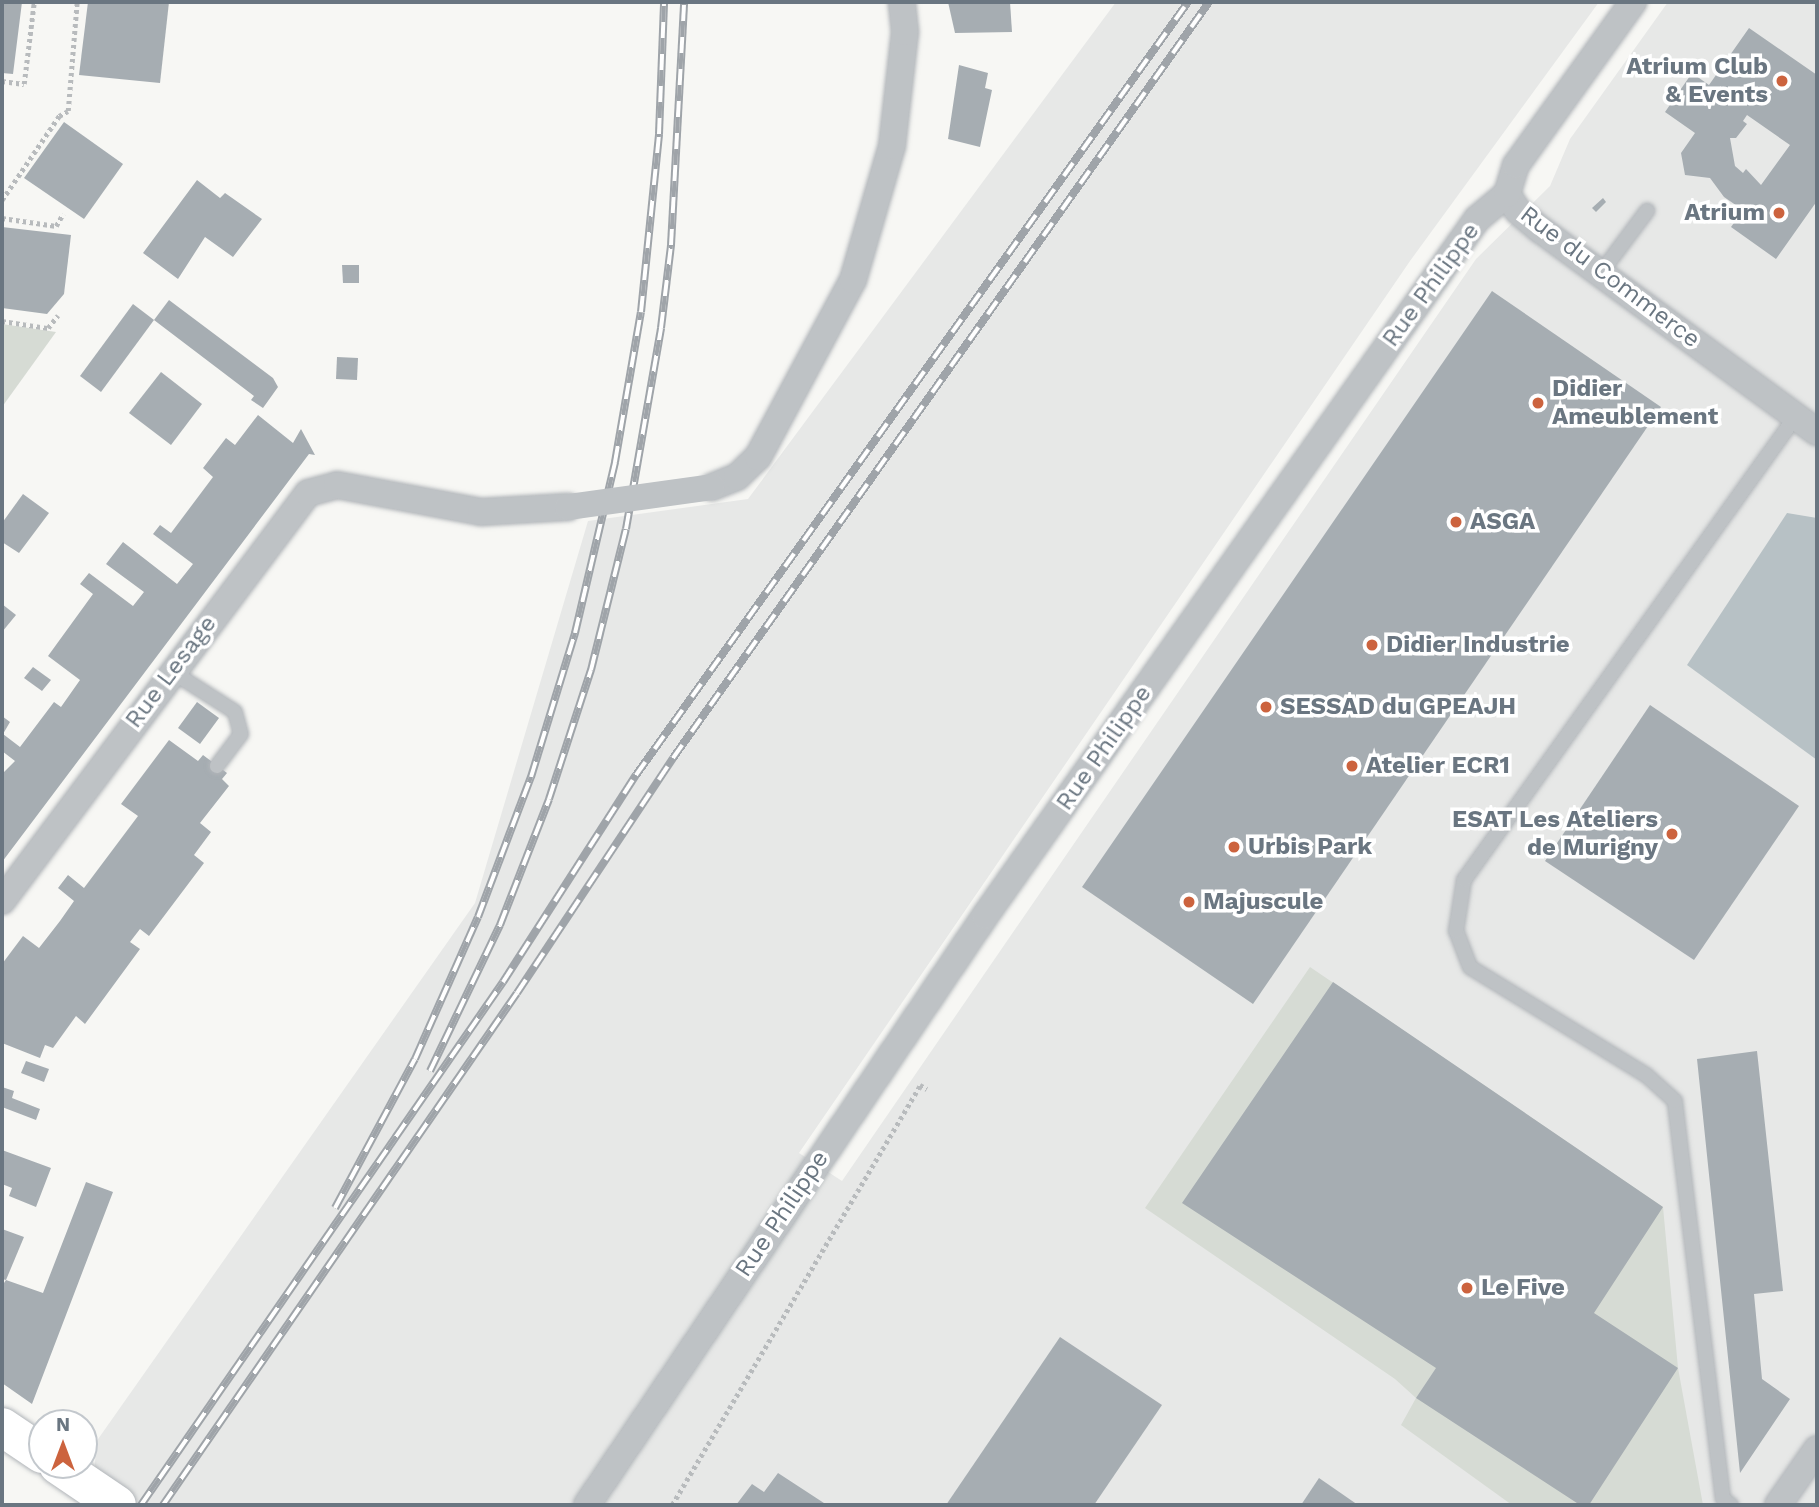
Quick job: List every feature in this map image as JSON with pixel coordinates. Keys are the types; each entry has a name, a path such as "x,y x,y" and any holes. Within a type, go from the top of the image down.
{"main road":[{"path":"2,1427 28,1445"},
{"path":"79,1479 117,1505"}],"street":[{"name":"Rue Lesage","path":"2,901 171,671 308,493 337,485 452,509 510,513 712,487 737,477 758,457 853,280 892,146 905,32 902,2"},
{"path":"1507,194 1516,165 1528,146 1633,2"},
{"name":"Rue du Commerce","path":"1507,194 1518,211 1600,274 1817,432"},
{"name":"Rue Philippe","path":"587,1505 985,916 1477,219 1507,194"},
{"path":"1778,1505 1817,1449"}],"lane":[{"path":"1600,274 1647,211"},
{"path":"1731,1505 1723,1499 1675,1101 1646,1076 1470,967 1456,930 1464,880 1796,416"},
{"path":"171,671 235,712 241,734 217,766"}],"path":[{"path":"2,81 24,84 34,2"},
{"path":"2,200 59,116 68,111 77,2"},
{"path":"2,218 57,226 63,214"},
{"path":"2,321 48,328 58,315"},
{"path":"672,1505 920,1085 927,1089"}],"shaded area":[{"path":"1116,2 1599,2 1410,261 799,1153 842,1181 1476,259 1550,186 1570,139 1668,2 1817,2 1817,1505 93,1505 94,1479 98,1479 98,1439 475,903 588,521 748,499"},
{"path":"2,324 56,332 2,407"},
{"path":"1787,513 1817,518 1817,760 1687,665"},
{"name":"Le Five","path":"1310,967 1663,1207 1678,1368 1703,1505 1512,1505 1401,1425 1416,1398 1395,1379 1145,1208"}],"building":[{"path":"2,2 22,2 13,74 2,73"},
{"path":"88,2 169,2 160,83 79,75"},
{"path":"948,2 1010,2 1012,32 955,33"},
{"path":"1749,28 1817,75 1817,201 1776,259 1731,227 1743,210 1724,197 1710,178 1685,175 1681,153 1695,133 1665,112 1692,73 1709,85","holes":["1747,115 1790,145 1761,185 1746,169 1743,173 1735,166 1730,138 1736,138 1747,124 1743,121"]},
{"path":"959,65 988,73 985,88 992,90 980,147 948,139"},
{"path":"64,122 123,164 84,219 24,178"},
{"path":"197,180 220,198 225,193 262,219 233,257 205,237 178,279 143,253"},
{"path":"1603,198 1606,202 1596,212 1592,208"},
{"path":"2,227 71,235 64,294 47,314 2,308"},
{"path":"342,265 359,265 359,283 343,283"},
{"path":"1492,291 1661,407 1253,1004 1082,887"},
{"path":"169,300 273,378 278,387 263,408 251,400 254,396 154,320"},
{"path":"133,304 154,320 101,392 80,376"},
{"path":"337,357 358,358 357,380 336,379"},
{"path":"161,372 202,404 171,445 129,413"},
{"path":"258,415 293,443 301,429 315,455 309,454 2,862 2,774 15,761 2,751 2,716 10,722 3,734 20,747 54,702 61,707 80,680 48,656 93,594 80,584 89,573 133,606 144,592 106,564 123,542 177,584 193,564 153,534 160,525 171,533 213,477 203,468 226,438 235,445"},
{"path":"23,494 49,513 19,553 2,542 2,523"},
{"path":"2,604 16,615 2,632"},
{"path":"33,667 51,680 42,691 24,678"},
{"path":"197,702 219,718 200,744 178,728"},
{"name":"ESAT Les Ateliers de Murigny","path":"1650,705 1799,806 1694,960 1545,861"},
{"path":"169,740 198,761 203,755 227,773 222,779 229,786 200,823 211,832 194,855 204,863 149,936 140,929 130,942 140,949 85,1024 76,1016 53,1048 45,1045 40,1058 2,1043 2,964 23,936 39,948 60,921 74,901 58,888 68,875 84,888 138,816 121,804"},
{"name":"Le Five","path":"1333,982 1663,1207 1594,1313 1678,1368 1589,1505 1580,1505 1416,1398 1436,1368 1182,1203"},
{"path":"1757,1051 1783,1291 1754,1294 1762,1379 1790,1399 1740,1473 1697,1059"},
{"path":"26,1061 49,1069 44,1082 21,1073"},
{"path":"2,1087 14,1091 12,1098 40,1109 36,1120 2,1107"},
{"path":"2,1150 51,1168 36,1207 9,1196 12,1188 2,1184"},
{"path":"86,1182 113,1192 32,1404 2,1383 2,1286 6,1280 43,1293"},
{"path":"2,1229 24,1237 6,1280 2,1279"},
{"path":"1060,1337 1162,1405 1094,1505 946,1505"},
{"path":"778,1473 827,1505 736,1505 752,1484 764,1492"},
{"path":"1319,1478 1358,1505 1301,1505"}],"railway":[{"path":"335,1208 415,1059 478,917 531,777 575,633 615,462 641,312 659,134 664,2"},
{"path":"430,1071 500,925 549,799 591,670 626,529 661,328 671,245 684,2"},
{"path":"141,1505 503,982 636,775 1188,2"},
{"path":"163,1505 517,993 673,758 1209,2"}],"place":[{"name":"Atrium Club & Events","path":"1782,81"},
{"name":"Atrium","path":"1779,213"},
{"name":"Didier Ameublement","path":"1538,403"},
{"name":"ASGA","path":"1456,522"},
{"name":"Didier Industrie","path":"1372,645"},
{"name":"SESSAD du GPEAJH","path":"1266,707"},
{"name":"Atelier ECR1","path":"1352,766"},
{"name":"ESAT Les Ateliers de Murigny","path":"1672,834"},
{"name":"Urbis Park","path":"1234,847"},
{"name":"Majuscule","path":"1189,902"},
{"name":"Le Five","path":"1467,1288"}]}
